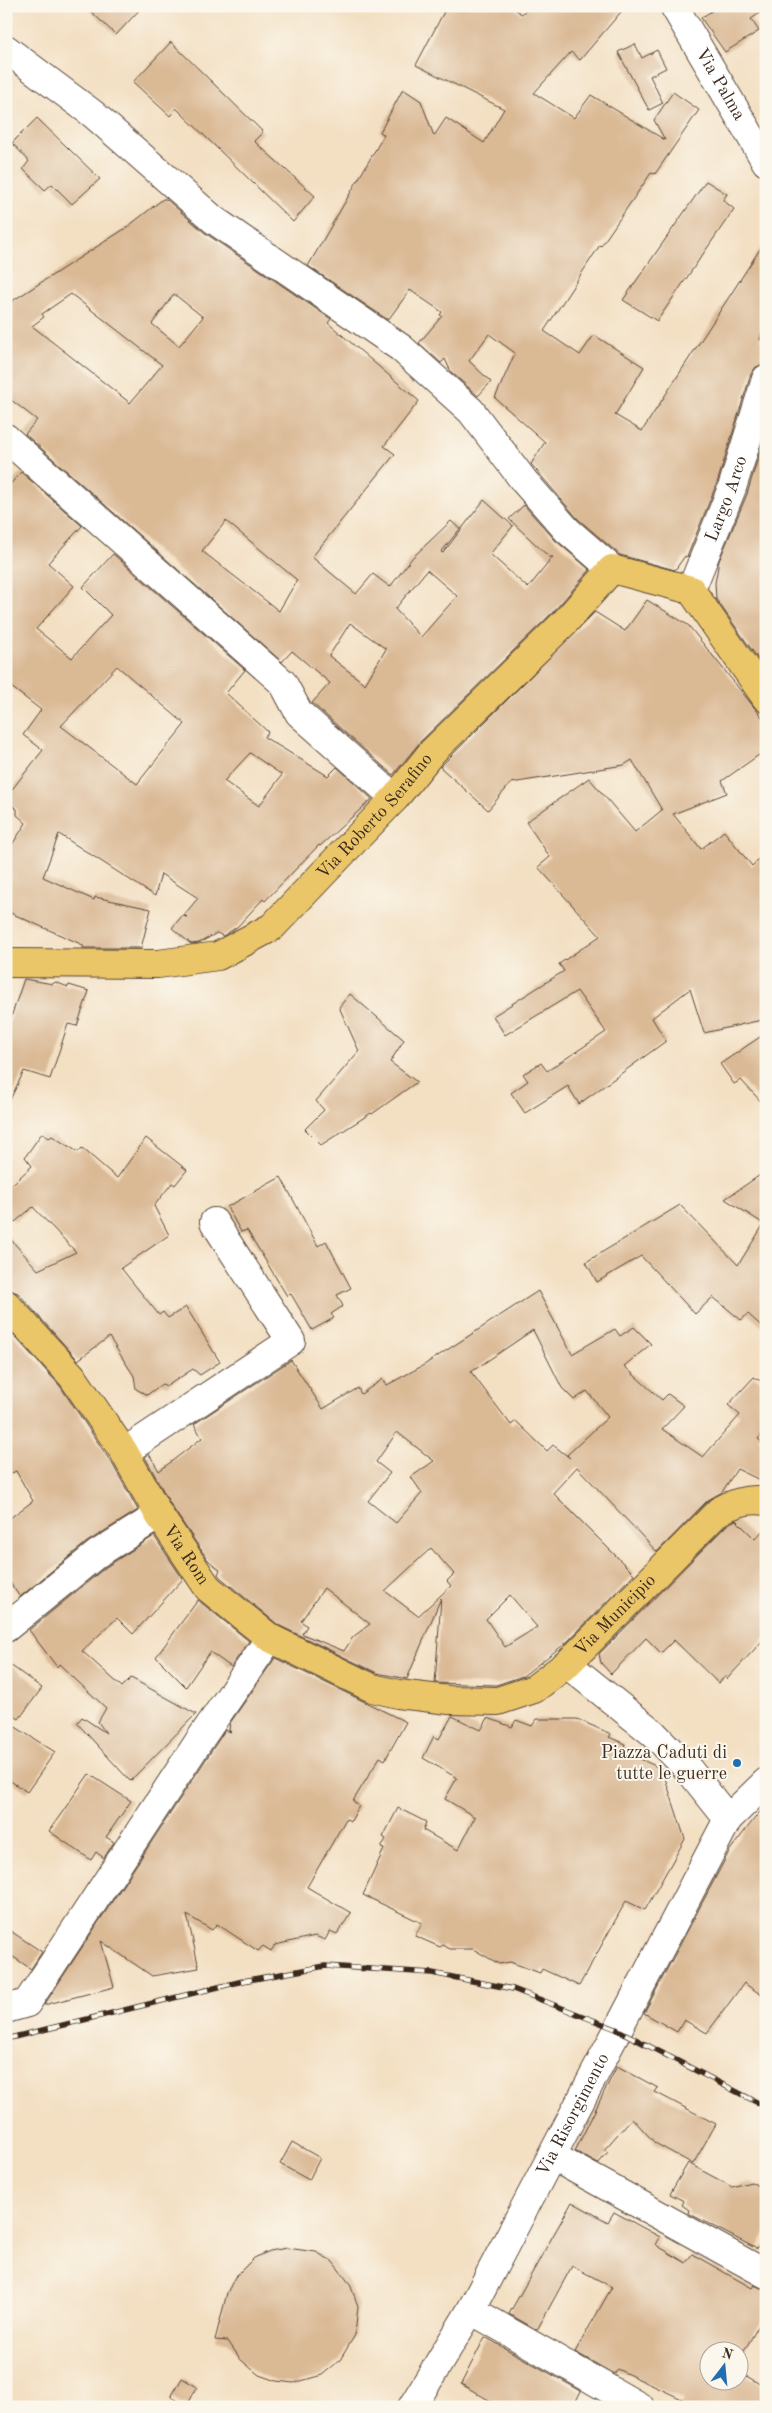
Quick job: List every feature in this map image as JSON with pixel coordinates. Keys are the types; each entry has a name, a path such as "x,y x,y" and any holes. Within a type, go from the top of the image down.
{"main road":[{"path":"612,569 691,590 766,698"},
{"name":"Via Roberto Serafino","path":"6,963 158,964 218,956 272,927 395,798 432,752 565,622 612,569"},
{"name":"Via Rom","path":"6,1304 72,1376 124,1452 159,1515 208,1588 270,1638 372,1688 398,1694 449,1700"},
{"name":"Via Municipio","path":"449,1700 498,1701 534,1689 567,1664 718,1511 729,1505 754,1499 766,1501"}],"street":[{"name":"Via Palma","path":"674,6 766,162"},
{"path":"6,49 92,114 214,220 400,348 471,411 524,481 567,530 612,569"},
{"name":"Largo Arco","path":"691,590 732,488 766,379"},
{"path":"6,438 283,683 298,713 395,798"},
{"path":"124,1452 291,1341 214,1222"},
{"path":"6,1628 97,1554 159,1515"},
{"path":"6,2009 27,2003 201,1738 270,1638"},
{"path":"567,1664 653,1733 689,1770 728,1819"},
{"name":"Via Risorgimento","path":"412,2407 471,2310 728,1819 766,1782"},
{"path":"552,2156 766,2274"},
{"path":"471,2310 640,2407"}],"building":[{"path":"85,6 143,6 116,35"},
{"path":"447,6 512,6 521,14 532,6 626,6 580,60 571,52 534,93 574,118 591,95 665,140 654,120 673,92 699,110 655,174 651,173 600,245 544,331 580,355 594,335 644,367 615,415 642,431 766,240 766,315 760,340 766,341 766,364 756,367 751,374 717,483 687,557 685,556 675,570 620,555 578,519 531,464 545,442 495,398 515,353 489,334 469,361 491,382 478,396 451,372 445,359 441,363 419,343 442,316 440,315 442,312 410,290 388,320 308,266 384,135 380,132 403,89 421,101 434,136 446,118 484,143 504,109 416,65"},
{"path":"719,6 766,6 766,9 751,19 759,31 725,52 701,18"},
{"path":"171,42 263,132 254,141 315,196 293,222 176,108 170,116 133,82"},
{"path":"635,44 642,58 657,50 666,68 650,76 663,103 649,110 618,52"},
{"path":"37,118 100,179 72,204 52,184 45,190 23,169 29,161 12,143"},
{"path":"706,181 727,194 723,200 734,209 657,321 623,300"},
{"path":"163,199 166,199 205,233 331,319 328,323 419,401 384,446 395,454 312,557 356,594 373,574 390,587 412,558 451,521 460,529 441,552 443,553 484,500 513,526 490,554 528,588 553,557 549,557 509,519 524,505 555,540 590,570 554,611 421,741 393,775 312,703 330,683 292,651 282,662 25,434 37,420 6,396 6,305 126,228","holes":["71,294 162,365 130,403 32,326 44,317 42,314","174,294 203,317 179,346 152,324","226,521 297,580 279,611 202,551","427,570 457,596 421,637 395,609","350,623 386,649 365,684 329,656"]},
{"path":"766,432 766,670 716,599 715,583 719,561 747,494"},
{"path":"21,472 82,526 48,563 74,586 36,629 72,658 111,615 83,587 113,554 245,670 226,693 268,732 264,737 328,776 337,767 372,799 319,845 237,927 223,936 217,933 199,943 191,944 172,928 182,916 187,917 184,915 198,898 161,874 155,896 59,834 43,877 94,900 95,897 151,909 141,948 83,948 83,945 6,911 6,854 26,823 17,815 17,809 6,802 6,797 43,750 23,735 41,710 6,683 6,489","holes":["117,666 185,724 137,784 61,726","250,753 282,775 259,806 224,781"]},
{"path":"647,600 688,625 766,722 766,750 722,781 727,793 673,814 701,849 724,831 752,866 766,851 766,1019 704,1033 690,989 652,1018 666,1041 579,1104 568,1086 525,1113 511,1093 528,1081 523,1074 541,1063 547,1071 606,1032 577,991 505,1035 493,1016 564,971 559,964 600,936 538,867 550,857 526,822 589,778 635,832 662,810 632,760 624,765 511,783 488,810 440,767 595,612 625,631"},
{"path":"24,979 53,984 55,982 68,987 69,985 89,991 77,1026 68,1024 50,1079 24,1071 6,1108 6,1032"},
{"path":"350,994 404,1040 390,1062 417,1082 372,1114 321,1145 305,1129 324,1110 316,1101 359,1051 339,1007"},
{"path":"766,1033 766,1107 741,1080 734,1084 720,1064"},
{"path":"42,1133 49,1138 52,1136 78,1152 82,1148 117,1178 146,1138 187,1170 175,1185 172,1183 154,1206 169,1235 121,1268 159,1315 163,1312 168,1318 186,1307 220,1362 200,1375 193,1369 167,1386 162,1384 147,1395 136,1389 134,1376 109,1337 78,1360 18,1293 6,1289 6,1234 38,1270 76,1252 33,1207 15,1222 6,1213 6,1190 32,1166 25,1157"},
{"path":"766,1171 766,1330 748,1314 741,1320 713,1297 695,1314 641,1256 597,1282 586,1262 680,1205 738,1265 764,1224 725,1199"},
{"path":"281,1177 318,1246 326,1241 351,1288 337,1295 343,1306 331,1314 334,1318 312,1330 291,1294 287,1296 247,1230 241,1232 227,1207"},
{"path":"538,1291 572,1354 615,1329 620,1336 634,1327 651,1344 624,1366 662,1400 668,1394 684,1406 662,1429 703,1457 740,1415 728,1405 754,1377 766,1384 766,1430 758,1439 766,1445 766,1483 737,1469 722,1492 708,1500 657,1552 577,1467 553,1493 634,1574 567,1642 523,1676 496,1685 435,1683 441,1598 407,1679 377,1673 278,1625 220,1577 218,1574 220,1570 208,1560 172,1507 145,1457 149,1454 159,1471 202,1438 194,1424 291,1360 323,1409 358,1388 361,1394 383,1379 387,1385 424,1365","holes":["533,1330 562,1388 574,1400 587,1391 608,1417 567,1455 570,1458 553,1445 547,1451 516,1421 511,1425 471,1372","397,1432 434,1461 411,1477 422,1493 396,1523 368,1501 390,1473 376,1462","431,1548 454,1574 447,1581 451,1586 418,1616 385,1591","324,1588 370,1624 353,1637 344,1651 302,1634 307,1626 301,1621","510,1595 537,1627 505,1647 486,1619"]},
{"path":"6,1327 60,1386 113,1465 138,1510 87,1542 20,1597 6,1577 6,1521 33,1501 16,1471 6,1476"},
{"path":"736,1520 755,1539 766,1527 766,1637 727,1679 726,1676 718,1683 674,1640 661,1653 646,1638 611,1674 601,1663 599,1654 728,1524"},
{"path":"154,1536 183,1579 133,1634 117,1618 82,1651 122,1687 131,1678 196,1714 130,1781 77,1723 82,1717 106,1733 98,1722 106,1708 59,1664 57,1667 29,1630 106,1567"},
{"path":"198,1600 249,1641 231,1667 210,1652 186,1687 156,1657"},
{"path":"275,1658 406,1722 385,1760 380,1757 353,1801 359,1806 351,1821 346,1819 307,1887 351,1913 337,1934 330,1931 325,1940 315,1936 275,1945 271,1951 263,1946 258,1951 217,1924 212,1930 187,1915 199,1968 152,1976 101,1941 114,1987 44,2005 225,1730 231,1732 229,1730 230,1723"},
{"path":"6,1662 42,1688 19,1719 6,1710"},
{"path":"452,1716 481,1730 488,1718 512,1727 516,1720 532,1726 537,1719 577,1719 611,1734 609,1737 625,1744 624,1747 637,1754 636,1757 662,1769 685,1839 645,1910 626,1901 579,1986 542,1969 540,1973 510,1962 499,1964 473,1949 450,1949 443,1945 440,1947 415,1936 422,1923 363,1895 384,1849 381,1848 386,1839 383,1837 398,1808 426,1822 423,1830 458,1850 475,1817 445,1799 457,1778 423,1758 434,1736 439,1739"},
{"path":"6,1721 55,1752 27,1792 6,1778"},
{"path":"89,1774 131,1801 106,1837 114,1842 104,1858 96,1852 91,1860 49,1831"},
{"path":"766,1804 766,1998 744,1983 707,2033 684,2020 677,2032 644,2013 730,1850"},
{"path":"6,1928 42,1952 31,1969 6,1952"},
{"path":"617,2066 658,2088 655,2092 716,2124 693,2164 655,2143 632,2118 604,2150 608,2152 598,2164 575,2151"},
{"path":"292,2142 320,2158 309,2180 280,2164"},
{"path":"688,2163 732,2187 751,2182 766,2190 766,2231 757,2249 688,2213 689,2210 682,2205 684,2201 670,2194"},
{"path":"572,2202 608,2222 614,2212 660,2237 656,2245 686,2263 692,2254 752,2288 754,2285 766,2290 766,2313 750,2341 700,2340 700,2390 750,2390 750,2378 766,2388 766,2407 680,2407 684,2400 617,2369 614,2374 575,2352 612,2287 572,2266 537,2330 509,2314"},
{"path":"287,2248 316,2252 332,2261 350,2284 358,2306 355,2335 340,2360 322,2375 294,2383 276,2381 259,2375 241,2360 228,2341 215,2340 227,2293 235,2277 254,2258 270,2251"},
{"path":"485,2337 581,2391 573,2407 501,2407 461,2384"},
{"path":"182,2378 197,2387 187,2406 171,2397"}],"railway":[{"path":"6,2039 243,1981 325,1966 432,1973 513,1989 616,2029 766,2107"}],"place":[{"name":"Piazza Caduti di tutte le guerre","path":"737,1763"}]}
